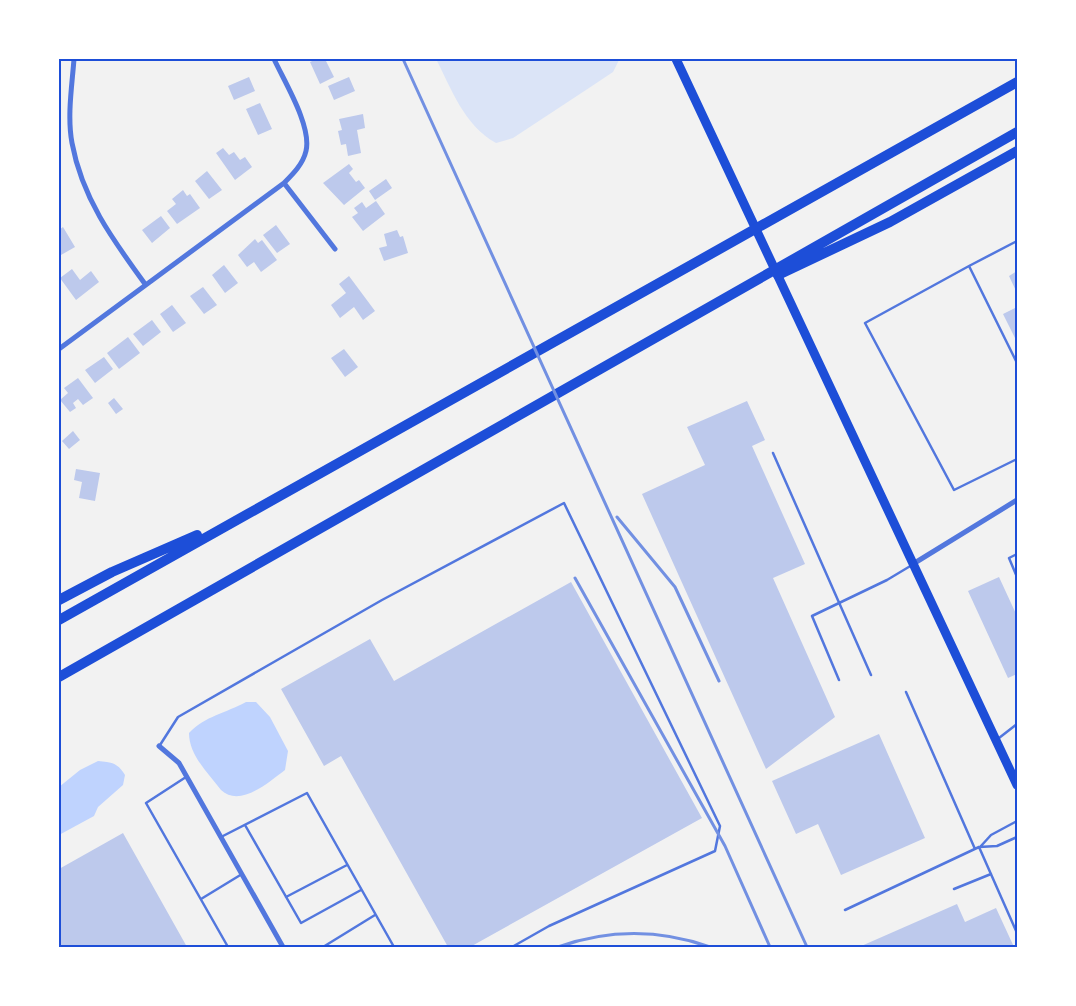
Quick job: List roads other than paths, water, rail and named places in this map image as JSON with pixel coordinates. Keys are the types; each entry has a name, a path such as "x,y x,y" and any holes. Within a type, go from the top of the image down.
{"highway":[{"path":"59,620 1017,82"},
{"path":"59,677 1017,132"},
{"path":"712,307 890,222 1017,151"},
{"path":"59,600 112,572 250,512"}],"main road":[{"path":"676,59 1017,785"}],"street":[{"path":"74,59 70,109 72,142 81,176 101,222 145,284"},
{"path":"59,349 284,183 300,165 306,149 305,130 274,59"},
{"path":"284,183 336,249"},
{"path":"913,564 1017,500"},
{"path":"159,746 179,763 283,947"}],"lane":[{"path":"1017,241 865,323 954,490 1017,460"},
{"path":"969,266 1017,363"},
{"path":"773,453 871,675"},
{"path":"159,746 178,717 382,600 564,503 720,826 715,851 549,926 512,947"},
{"path":"1017,554 1009,558 1017,577"},
{"path":"839,680 812,616 887,580 913,564"},
{"path":"906,692 975,849"},
{"path":"996,740 1017,724"},
{"path":"187,776 146,803 228,947"},
{"path":"221,837 307,793 392,947"},
{"path":"980,847 991,834 1017,822"},
{"path":"246,825 300,923 361,890"},
{"path":"845,910 975,849 997,846 1017,837"},
{"path":"980,847 1017,934"},
{"path":"286,897 347,865"},
{"path":"200,899 242,874"},
{"path":"954,889 991,874"},
{"path":"323,947 376,915"}],"water":[{"path":"246,702 256,702 270,717 288,751 285,770 254,791 245,795 229,795 221,790 205,770 192,749 189,733 209,719"},
{"path":"98,761 110,763 120,768 125,775 123,785 98,807 94,816 59,835 59,787 80,770"}],"railway":[{"path":"403,59 807,947"},
{"path":"617,517 675,587 719,681"},
{"path":"575,578 725,846 770,947"},
{"path":"558,947 577,941 615,934 653,934 691,941 710,947"}]}
